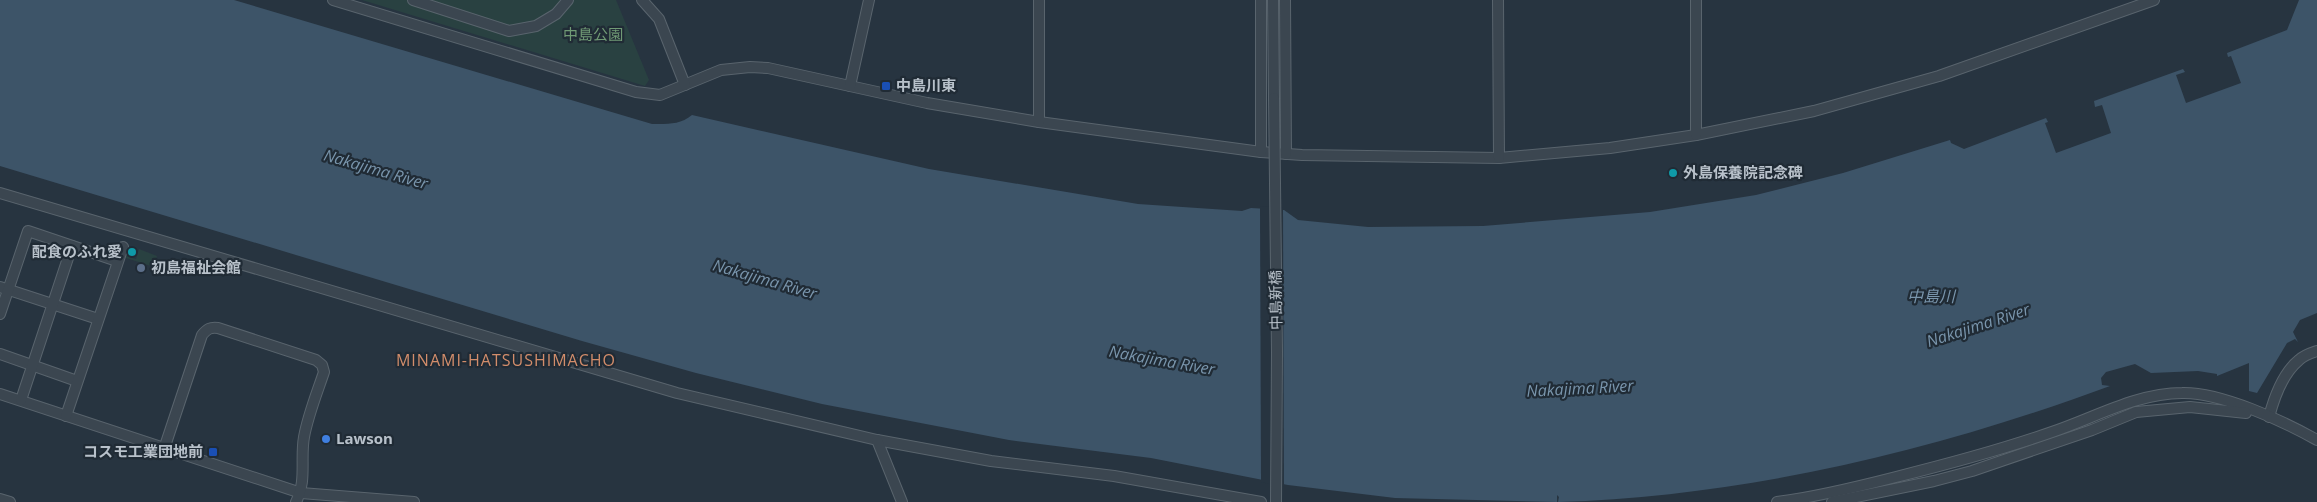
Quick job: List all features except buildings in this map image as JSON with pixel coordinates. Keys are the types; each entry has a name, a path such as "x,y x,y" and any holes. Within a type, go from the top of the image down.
{"street":[{"path":"333,0 636,92 660,94 721,70 750,67 779,70 927,102 1039,122 1261,152 1499,158 1610,148 1696,135 1814,111 1939,76 2154,0"},
{"path":"413,0 509,31 536,26 556,14 568,0"},
{"path":"642,0 661,24 685,85"},
{"path":"850,86 869,0"},
{"path":"1038,0 1039,122"},
{"path":"1261,0 1261,152"},
{"name":"中島新橋","path":"1273,0 1277,352 1276,502"},
{"path":"1284,0 1286,154"},
{"path":"1498,0 1499,158"},
{"path":"1696,0 1696,135"},
{"path":"0,193 677,393 877,440 991,461 1114,476 1261,502"},
{"path":"0,314 4,288 28,231 118,261"},
{"path":"21,400 72,246"},
{"path":"66,416 123,247"},
{"path":"4,288 98,319"},
{"path":"164,449 202,335 211,327 316,360 322,364 324,372 304,437 299,497"},
{"path":"2269,417 2274,396 2293,366 2304,356 2317,351"},
{"path":"0,354 77,381"},
{"path":"1777,502 1855,487 1958,462 2052,432 2154,395 2184,392 2217,398 2269,417 2317,440"},
{"path":"0,394 299,497 414,502"},
{"path":"1832,502 1934,481 1972,471 2092,430 2136,412 2190,407 2269,417"},
{"path":"877,440 902,502"},
{"path":"0,499 10,502"}],"green space":[{"name":"中島公園","path":"362,0 616,0 649,80 645,86"},
{"path":"139,249 157,256 154,267 126,258 126,256 136,259"}],"water":[{"name":"中島川","path":"0,0 234,0 652,124 678,122 692,115 929,169 1138,204 1242,211 1251,208 1284,210 1298,220 1368,227 1483,226 1650,212 1756,195 1843,173 1950,140 1951,143 1964,149 2046,118 2048,122 2045,123 2056,153 2111,133 2102,105 2095,107 2094,101 2183,69 2185,72 2176,75 2186,103 2241,83 2231,56 2228,57 2227,53 2287,30 2299,0 2317,0 2317,313 2300,320 2293,332 2298,342 2295,339 2287,343 2257,393 2249,391 2249,363 2217,376 2217,374 2198,371 2151,373 2135,364 2106,372 2101,378 2102,385 2110,386 1976,431 1908,450 1769,480 1629,498 1558,502 1559,497 1557,495 1557,502 1395,498 1288,485 1151,458 1009,440 822,404 696,373 582,341 0,166"}],"pier":[{"path":"1260,206 1283,208 1284,487 1261,482"}],"place":[{"name":"中島川東","path":"886,86"},
{"name":"外島保養院記念碑","path":"1673,173"},
{"name":"配食のふれ愛","path":"132,252"},
{"name":"初島福祉会館","path":"141,268"},
{"name":"Lawson","path":"326,439"},
{"name":"コスモ工業団地前","path":"213,452"}],"district":[{"name":"MINAMI-HATSUSHIMACHO","path":"506,360"}],"water label":[{"name":"Nakajima River","path":"376,169"},
{"name":"Nakajima River","path":"765,279"},
{"name":"Nakajima River","path":"1978,325"},
{"name":"Nakajima River","path":"1162,360"},
{"name":"Nakajima River","path":"1580,388"}]}
